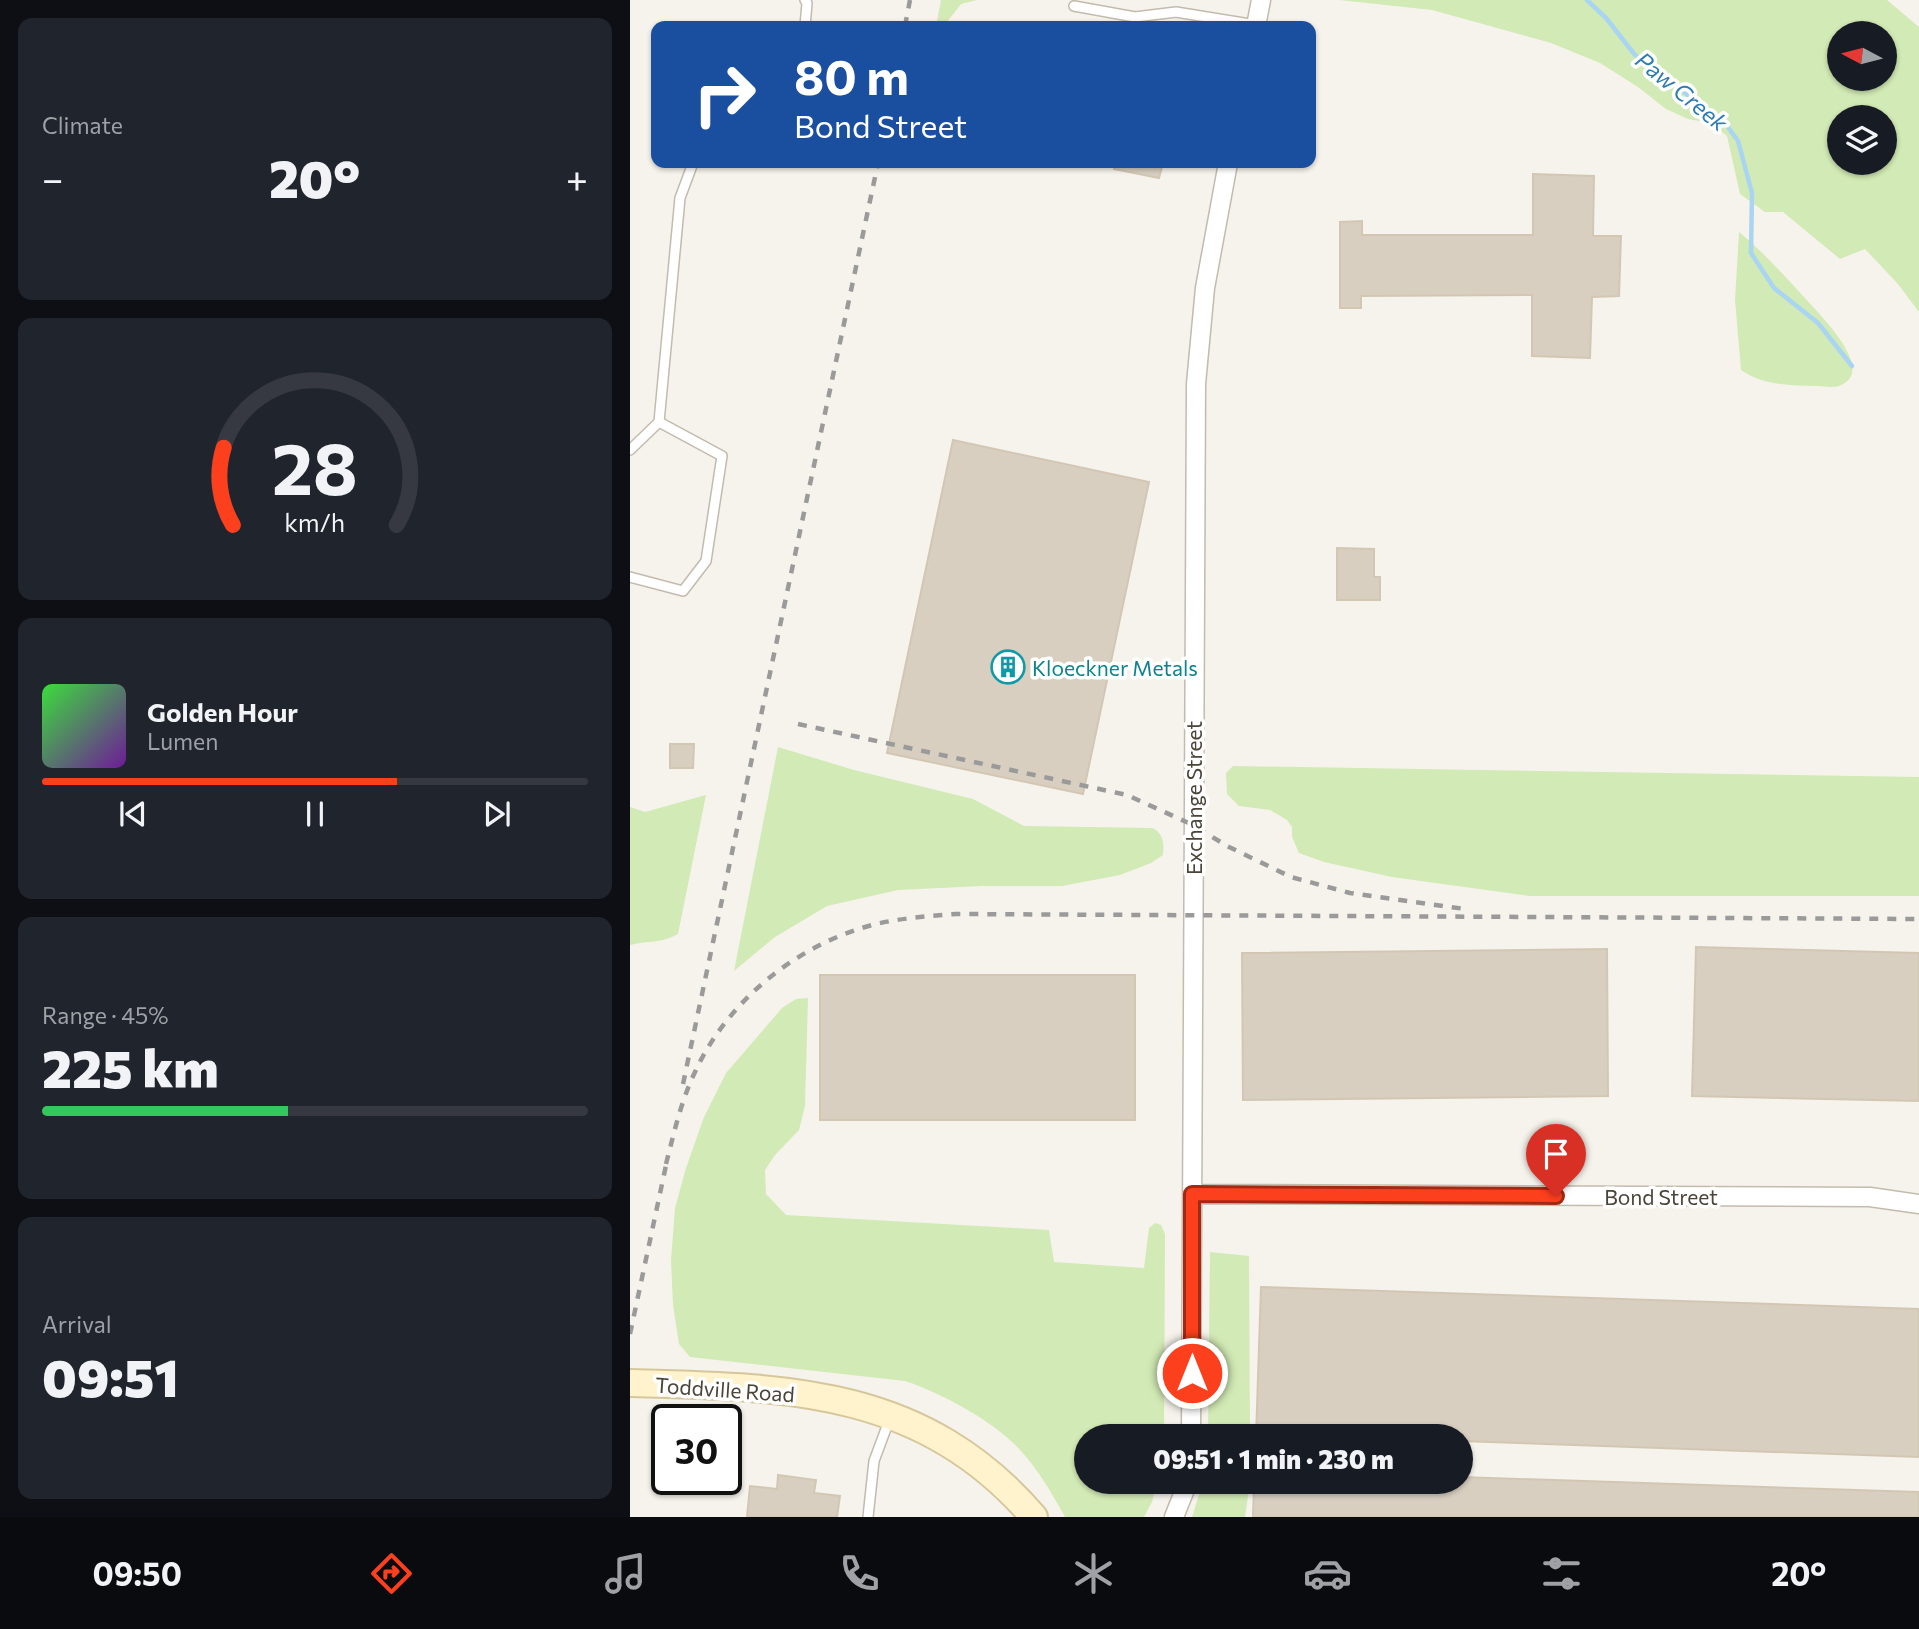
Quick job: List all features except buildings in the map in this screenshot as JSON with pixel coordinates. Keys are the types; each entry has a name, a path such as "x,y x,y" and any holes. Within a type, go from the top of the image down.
{"street":[{"path":"1257,21 1261,0"},
{"name":"Exchange Street","path":"1191,1424 1196,384 1205,288 1227,168"},
{"name":"Bond Street","path":"1192,1194 1870,1196 1919,1204"},
{"name":"Toddville Road","path":"630,1383 784,1390 839,1400 891,1416 938,1437 974,1459 1013,1493 1034,1517"},
{"path":"1174,1517 1183,1494"}],"lane":[{"path":"805,0 805,21"},
{"path":"1074,6 1135,17 1176,12 1227,21"},
{"path":"630,450 659,422 680,198 691,168"},
{"path":"630,577 683,591 706,561 722,456 659,422"},
{"path":"868,1517 874,1461 891,1416"}],"green space":[{"path":"941,0 977,0 961,4 948,21 937,21"},
{"path":"1339,0 1887,0 1919,27 1919,312 1898,284 1865,249 1840,259 1783,212 1765,212 1740,194 1727,136 1710,123 1688,119 1666,109 1600,63 1551,43 1432,10"},
{"path":"1739,232 1780,271 1841,341 1849,355 1852,368 1850,378 1839,386 1778,384 1741,370 1735,300"},
{"path":"778,747 854,770 973,799 1024,826 1153,828 1163,840 1163,855 1151,863 1120,875 1062,886 898,890 827,906 775,937 734,971"},
{"path":"1233,766 1919,777 1919,896 1530,896 1392,877 1324,862 1299,853 1292,837 1292,827 1287,820 1270,810 1239,806 1227,794 1226,773"},
{"path":"706,795 678,934 660,941 630,945 630,807 645,812"},
{"path":"808,998 805,1106 799,1130 765,1170 766,1194 786,1215 1049,1230 1054,1262 1144,1268 1149,1228 1155,1223 1161,1225 1165,1234 1164,1424 1074,1424 1074,1494 1154,1494 1144,1517 1065,1517 1039,1474 1009,1439 966,1409 919,1386 905,1381 690,1357 679,1344 673,1305 671,1260 675,1208 686,1168 704,1117 726,1073 782,1008 796,999"},
{"path":"1210,1252 1249,1256 1250,1424 1208,1424"},
{"path":"1199,1494 1248,1494 1245,1517 1192,1517"}],"waterway":[{"name":"Paw Creek","path":"1587,0 1606,18 1635,55 1725,123 1738,141 1752,193 1751,253 1774,288 1818,323 1852,366"}],"railway":[{"path":"906,21 910,0"},
{"path":"683,1084 877,168"},
{"path":"798,724 1127,795 1193,825 1227,846 1291,877 1350,893 1465,909"},
{"path":"666,1164 690,1083 709,1046 726,1021 769,978 794,960 847,933 886,922 956,914 1919,919"},
{"path":"630,1334 668,1156"}],"place":[{"name":"Kloeckner Metals","path":"1008,667"}],"route":[{"path":"1192,1373 1192,1194 1556,1196"}]}
